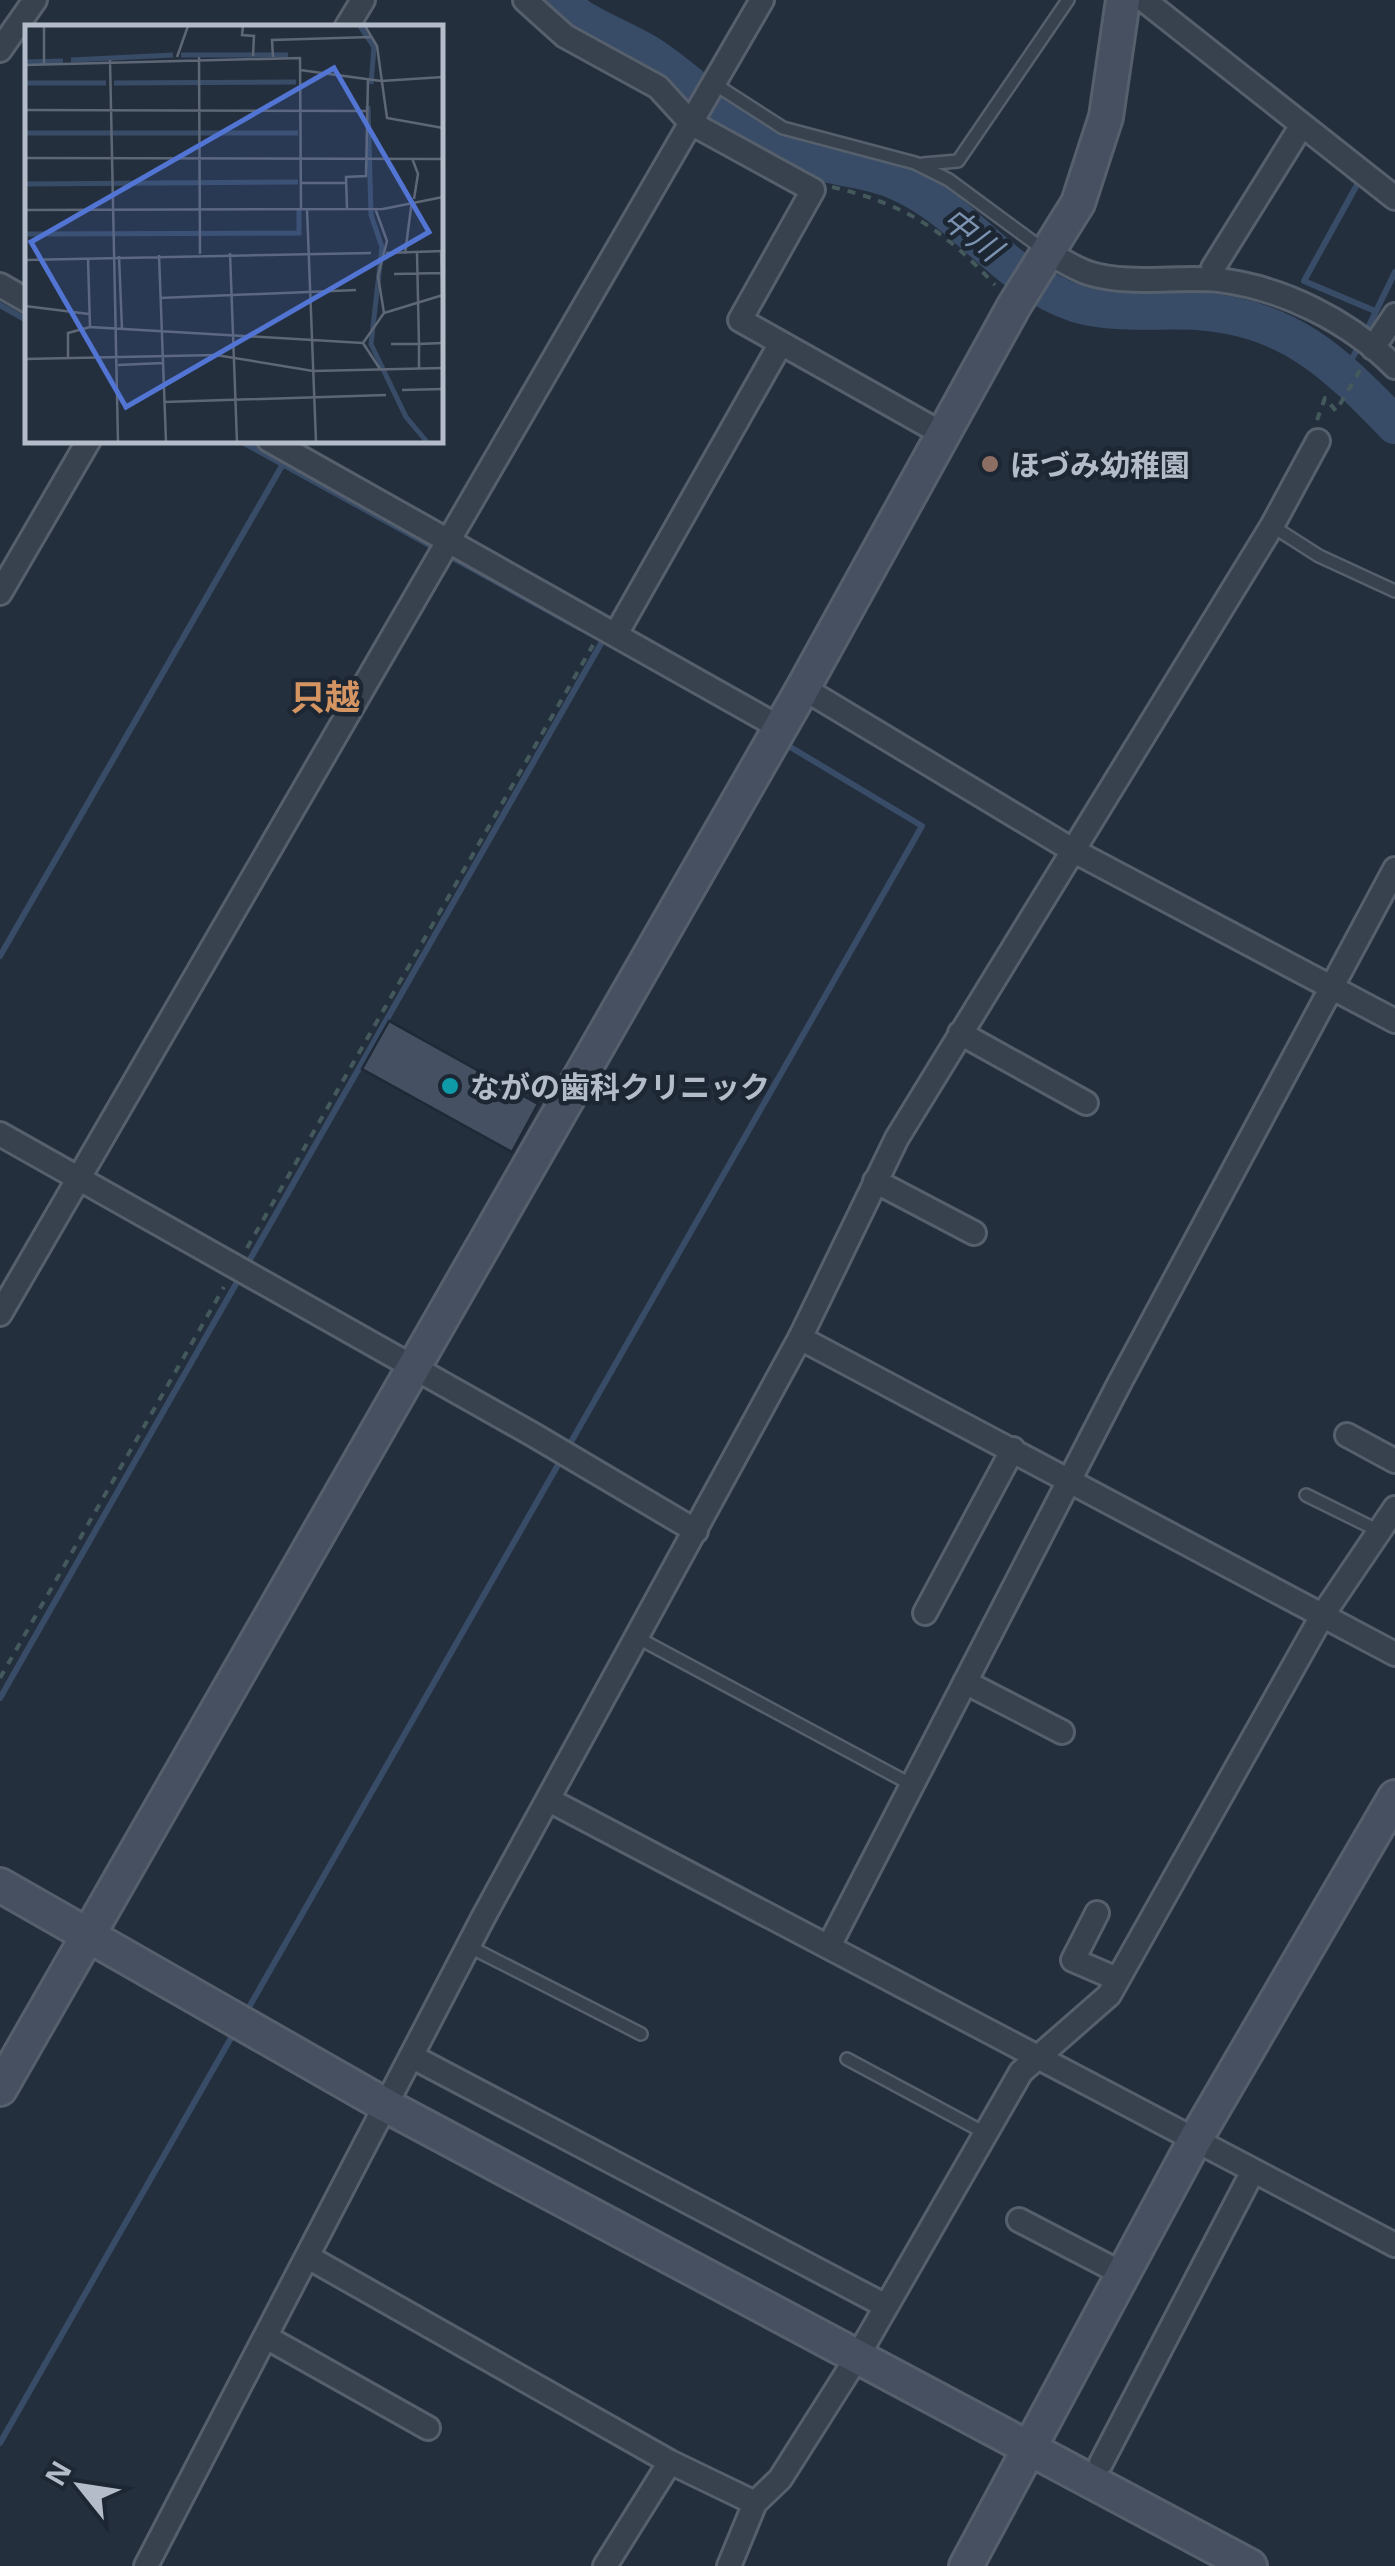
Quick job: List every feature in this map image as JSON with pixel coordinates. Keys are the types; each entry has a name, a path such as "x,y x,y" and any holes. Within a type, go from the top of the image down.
{"street":[{"path":"0,50 35,0"},
{"path":"348,25 363,0"},
{"path":"525,0 565,36 658,87 691,123 813,190 740,320 941,433"},
{"path":"0,2089 802,688 941,433 1078,202 1095,162 1123,0"},
{"path":"1144,0 1395,198"},
{"path":"0,1314 450,544 760,1"},
{"path":"1213,268 1302,126"},
{"path":"1047,252 1086,272 1125,280 1216,280 1266,288 1295,299 1374,348 1395,368"},
{"path":"0,285 25,298"},
{"path":"1374,348 1395,315"},
{"path":"609,631 781,343"},
{"path":"146,2566 468,1946 800,1338 875,1181 960,1033 1272,526 1318,440"},
{"path":"0,593 88,442"},
{"path":"273,442 777,726"},
{"path":"802,688 1074,851 1395,1022"},
{"path":"829,1946 1070,1479 1395,869"},
{"path":"960,1033 1086,1102"},
{"path":"0,1134 532,1434 696,1531"},
{"path":"875,1181 974,1233"},
{"path":"800,1338 1395,1654"},
{"path":"1347,1435 1395,1460"},
{"path":"925,1613 1013,1449"},
{"path":"729,2566 755,2503 780,2480 856,2359 984,2133 1036,2056 1108,1995 1322,1616 1395,1508"},
{"path":"966,1682 1062,1732"},
{"path":"966,2566 1194,2140 1395,1797"},
{"path":"550,1800 1395,2245"},
{"path":"0,1885 386,2105 1250,2566"},
{"path":"1097,1912 1072,1960 1117,1979"},
{"path":"411,2056 886,2306"},
{"path":"1101,2463 1253,2171"},
{"path":"1019,2220 1123,2274"},
{"path":"308,2257 670,2462 755,2503"},
{"path":"266,2336 428,2428"},
{"path":"606,2566 670,2462"}],"lane":[{"path":"915,163 958,162 1068,0"},
{"path":"713,83 783,128 915,163 949,180 1047,252"},
{"path":"1272,526 1319,556 1395,592"},
{"path":"1306,1495 1379,1531"},
{"path":"638,1638 912,1786"},
{"path":"468,1946 641,2034"},
{"path":"846,2059 984,2133"}],"path":[{"path":"830,194 830,186 883,199 926,222 961,249 1014,306"},
{"path":"1318,440 1316,414 1325,398 1336,411 1374,348"},
{"path":"247,1248 609,631"},
{"path":"0,1678 227,1282"}],"building":[{"name":"ながの歯科クリニック","path":"389,1021 538,1104 512,1152 362,1069"}],"waterway":[{"name":"中川","path":"558,0 590,24 648,54 766,142 799,157 887,177 925,196 1007,263 1050,292 1075,303 1105,309 1229,315 1284,333 1330,363 1395,425"},
{"path":"1349,176 1358,183 1304,281 1375,311"},
{"path":"1366,332 1395,272"},
{"path":"0,305 25,319"},
{"path":"1344,373 1360,344"},
{"path":"243,442 580,628"},
{"path":"0,956 283,464"},
{"path":"0,1698 603,640"},
{"path":"244,2016 922,826 782,742"},
{"path":"0,2443 235,2031"}],"place":[{"name":"ほづみ幼稚園","path":"990,464"},
{"name":"ながの歯科クリニック","path":"450,1086"}],"district":[{"name":"只越","path":"325,696"}]}
